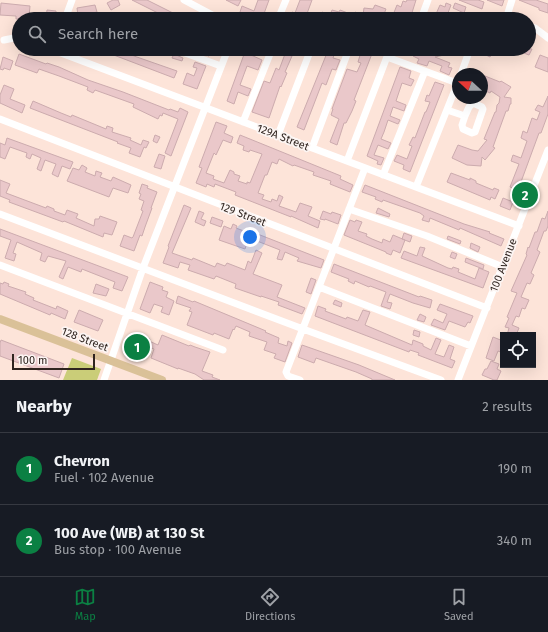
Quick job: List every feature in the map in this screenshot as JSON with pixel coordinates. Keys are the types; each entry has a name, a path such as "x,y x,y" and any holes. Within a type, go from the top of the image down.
{"main road":[{"name":"128 Street","path":"0,319 162,380"}],"street":[{"path":"68,12 72,0"},
{"path":"184,0 207,12"},
{"path":"281,12 286,0"},
{"path":"424,12 428,0"},
{"path":"508,12 512,0"},
{"path":"536,29 548,38"},
{"path":"4,40 12,38"},
{"name":"129A Street","path":"70,56 519,226"},
{"path":"193,56 221,66"},
{"path":"104,380 143,268 225,56"},
{"path":"243,122 269,56"},
{"path":"278,135 308,56"},
{"path":"312,148 346,56"},
{"path":"463,68 467,56"},
{"path":"347,161 387,57 452,80"},
{"path":"384,175 425,71"},
{"path":"416,187 452,97"},
{"path":"447,110 465,116"},
{"name":"129 Street","path":"0,119 486,308"},
{"name":"100 Avenue","path":"458,380 519,226 545,166 548,150"},
{"path":"300,380 288,376 286,372 365,168"},
{"path":"349,209 427,236 503,267"},
{"path":"0,214 440,380"},
{"path":"0,265 223,350"},
{"path":"319,287 472,346"}],"green space":[{"path":"72,358 101,369 97,380 63,380"}],"building":[{"path":"113,0 118,0 120,5 111,10 107,3"},
{"path":"132,0 147,0 171,12 156,12"},
{"path":"226,0 241,0 238,6"},
{"path":"258,0 269,0 265,12 240,12 242,6 254,11"},
{"path":"300,0 312,0 308,12 295,12"},
{"path":"407,0 416,0 412,12 394,12 397,5 401,7 403,1 406,2"},
{"path":"459,0 478,0 484,2 482,9"},
{"path":"487,0 504,0 502,6"},
{"path":"519,0 536,0 548,4 548,13 539,10 539,8"},
{"path":"1,3 30,6 29,12 12,12 12,16 0,15"},
{"path":"446,3 451,5 448,12 437,12 440,5 445,7"},
{"path":"455,3 466,7 464,12 453,8"},
{"path":"95,5 97,12 78,12 77,8"},
{"path":"375,5 386,9 385,12 363,12 364,8 373,9"},
{"path":"47,10 56,11 56,12 47,12"},
{"path":"540,55 548,58 548,72 535,67"},
{"path":"18,56 24,56 59,67 88,80 169,110 178,112 180,108 188,112 171,156 165,153 178,119 163,113 158,119 133,107 134,104 95,90 93,93 87,90 88,87 39,69 37,73 15,65"},
{"path":"116,56 134,56 177,71 174,78"},
{"path":"173,56 178,56 183,58 182,61 172,58"},
{"path":"243,56 253,56 262,60 258,70 247,66 240,85 251,89 248,96 238,92 234,104 227,101"},
{"path":"284,56 292,56 285,72 287,73 281,87 280,86 269,118 252,112 264,81 270,83 276,68 279,70"},
{"path":"326,56 334,56 333,58 340,60 336,70 332,69 326,85 322,83 304,130 297,127"},
{"path":"360,56 371,56 354,100 356,101 346,123 344,123 337,145 330,142 339,119 331,115 332,109 347,69 357,72 361,63 358,62"},
{"path":"413,56 440,56 435,57 450,63 448,67 452,68 449,75 440,71 442,66 429,61 427,66 417,63 419,59"},
{"path":"3,57 13,61 10,70 4,68 3,70 0,69"},
{"path":"195,62 206,66 197,89 183,84 187,73 194,76 197,68 193,67"},
{"path":"400,67 411,71 409,78 414,80 411,86 402,83 396,101 406,105 404,111 393,107 390,116 400,120 398,124 388,120 381,139 391,143 388,149 378,145 374,155 384,158 381,165 377,164 378,161 367,156"},
{"path":"488,77 500,82 501,81 511,87 504,97 511,98 511,104 508,111 506,111 498,133 493,147 495,148 485,160 482,157 481,166 467,165 452,158 458,145 478,151 487,140 484,139 496,112 500,97 491,91 490,93 488,92"},
{"path":"435,82 444,85 410,172 403,169 404,165 394,161 397,155 407,159 412,146 409,145 413,137 415,138 430,102 425,101 427,95 429,96"},
{"path":"4,85 14,89 10,99 25,105 22,113 0,103 0,95"},
{"path":"548,96 548,114 541,133 539,133 518,190 510,187 519,164 511,161 513,155 521,158 527,141 521,138 523,131 527,133 532,118 537,120 540,112 535,110 538,105 543,107"},
{"path":"33,101 71,117 72,115 106,129 107,126 113,128 112,132 131,138 130,140 141,145 143,140 149,142 146,148 144,147 140,157 129,153 131,148 117,143 118,142 30,108"},
{"path":"216,122 227,126 224,133 233,137 231,143 223,140 216,155 214,153 206,173 214,176 213,179 224,183 230,170 234,172 234,174 240,176 238,181 247,184 247,182 250,183 262,154 250,150 249,152 243,150 244,146 237,143 240,135 341,176 340,179 353,185 350,192 330,184 331,181 313,175 314,172 294,165 293,166 279,159 277,164 272,162 258,193 264,195 262,199 271,202 272,199 277,201 279,195 283,197 279,206 296,212 300,203 312,207 308,216 320,221 318,228 235,195 236,192 215,184 214,187 207,184 206,187 196,183 202,168 199,167"},
{"path":"155,135 160,137 157,143 153,141"},
{"path":"7,138 73,162 70,169 62,166 58,177 52,174 56,164 45,160 41,171 37,169 41,158 32,154 30,159 26,157 27,153 10,147 5,159 0,157 0,143 5,145"},
{"path":"159,154 165,156 161,169 154,167"},
{"path":"82,165 87,168 85,172 95,176 96,171 102,173 100,177 111,181 113,177 131,185 128,193 113,188 109,197 67,181 73,168 79,170"},
{"path":"451,173 470,180 470,178 476,181 476,183 493,190 494,188 499,190 495,199 491,197 490,200 447,182"},
{"path":"0,180 10,184 6,193 46,208 47,206 54,209 54,211 65,215 67,210 78,214 76,218 94,226 95,219 99,219 100,216 117,222 112,235 104,233 103,237 64,221 63,222 9,202 10,200 0,196"},
{"path":"142,184 157,192 142,236 140,235 134,251 120,246 124,235 133,237 143,211 141,210 144,201 139,199"},
{"path":"365,185 464,224 490,232 489,233 504,239 501,246 460,228 459,230 430,218 429,222 422,220 424,216 420,213 383,200 382,202 375,199 376,197 362,192"},
{"path":"503,198 513,202 510,210 500,206"},
{"path":"184,205 191,208 172,253 192,260 193,258 215,267 217,263 225,266 227,263 245,270 248,261 251,263 256,250 262,253 253,274 282,285 277,297 305,308 302,314 278,305 279,302 235,288 236,284 216,276 214,279 188,270 190,265 180,262 178,268 163,263"},
{"path":"378,208 390,214 389,217 376,213"},
{"path":"199,211 204,213 201,219 206,221 204,226 195,222"},
{"path":"323,211 341,215 338,224 325,219 320,219"},
{"path":"548,211 548,226 546,231 544,231 537,250 540,252 531,273 534,275 530,284 527,283 521,297 529,300 525,309 522,308 519,317 516,316 512,325 519,328 517,332 508,332 509,328 505,327 509,318 507,317 517,293 511,291 527,255 528,247 529,248 535,232 537,232 542,218 545,219"},
{"path":"212,217 223,221 221,227 210,223"},
{"path":"350,220 362,222 358,231 367,234 366,236 382,243 383,239 390,242 393,235 405,240 400,253 393,250 391,255 344,235"},
{"path":"233,224 237,226 236,228 254,235 255,233 324,260 321,268 297,261 299,258 285,252 282,260 277,259 280,250 257,241 256,243 248,240 245,249 219,240 224,226 231,229"},
{"path":"0,229 128,277 122,291 113,288 115,282 82,269 81,272 68,267 63,279 59,277 66,261 48,256 45,262 40,260 42,253 17,242 13,253 16,254 14,261 5,258 11,240 0,236"},
{"path":"404,233 412,236 410,242 402,239"},
{"path":"448,236 461,241 460,244 447,239"},
{"path":"471,243 480,247 478,252 470,248"},
{"path":"420,247 425,248 422,256 448,268 452,269 453,267 459,269 458,272 475,279 479,268 489,272 483,288 401,258 404,251 417,256"},
{"path":"452,252 457,254 455,259 450,257"},
{"path":"466,258 484,265 483,269 465,262"},
{"path":"334,264 419,297 432,300 430,308 390,294 387,302 392,303 390,309 381,306 386,292 355,281 354,284 348,281 349,279 331,272"},
{"path":"311,278 316,280 311,294 306,292"},
{"path":"4,282 9,284 8,286 26,292 25,294 34,298 33,300 56,309 57,306 68,311 65,319 51,313 50,315 0,294 0,283 3,284"},
{"path":"150,282 163,287 162,290 168,292 166,297 174,301 169,315 161,312 163,307 154,304 150,313 140,309"},
{"path":"96,284 109,289 106,296 93,293"},
{"path":"178,296 193,302 194,301 266,331 265,332 279,338 278,343 287,346 288,341 292,343 285,362 274,358 276,354 264,350 267,342 249,336 250,332 236,326 234,330 233,329 229,339 214,333 213,335 187,325 192,312 189,311 191,308 176,303"},
{"path":"335,300 342,303 341,307 333,304"},
{"path":"440,304 473,316 470,323 468,322 465,327 449,321 445,330 431,325 434,319 443,323 447,314 437,310"},
{"path":"318,306 326,309 325,311 346,319 347,317 358,321 363,310 370,312 365,325 412,345 413,340 423,344 423,346 431,350 436,338 441,340 435,354 444,357 449,345 454,347 450,359 455,361 452,368 418,355 419,353 410,350 409,352 315,316"},
{"path":"79,310 103,320 98,331 74,322"},
{"path":"420,314 426,317 424,322 417,320"},
{"path":"414,330 420,332 419,337 413,335"},
{"path":"139,335 150,339 149,341 158,345 162,335 189,346 190,345 210,352 202,371 213,375 212,377 220,380 204,380 195,374 151,358 154,349 142,344 137,358 130,355"},
{"path":"493,337 500,340 500,352 498,351 494,361 486,358"},
{"path":"1,340 64,364 59,378 0,356"},
{"path":"302,345 359,365 395,380 372,380 356,372 316,358 314,363 298,357"},
{"path":"491,361 499,364 497,369 501,371 497,380 482,375"}],"place":[{"name":"100 Ave (WB) at 130 St","path":"525,195"},
{"name":"Chevron","path":"137,347"}]}
